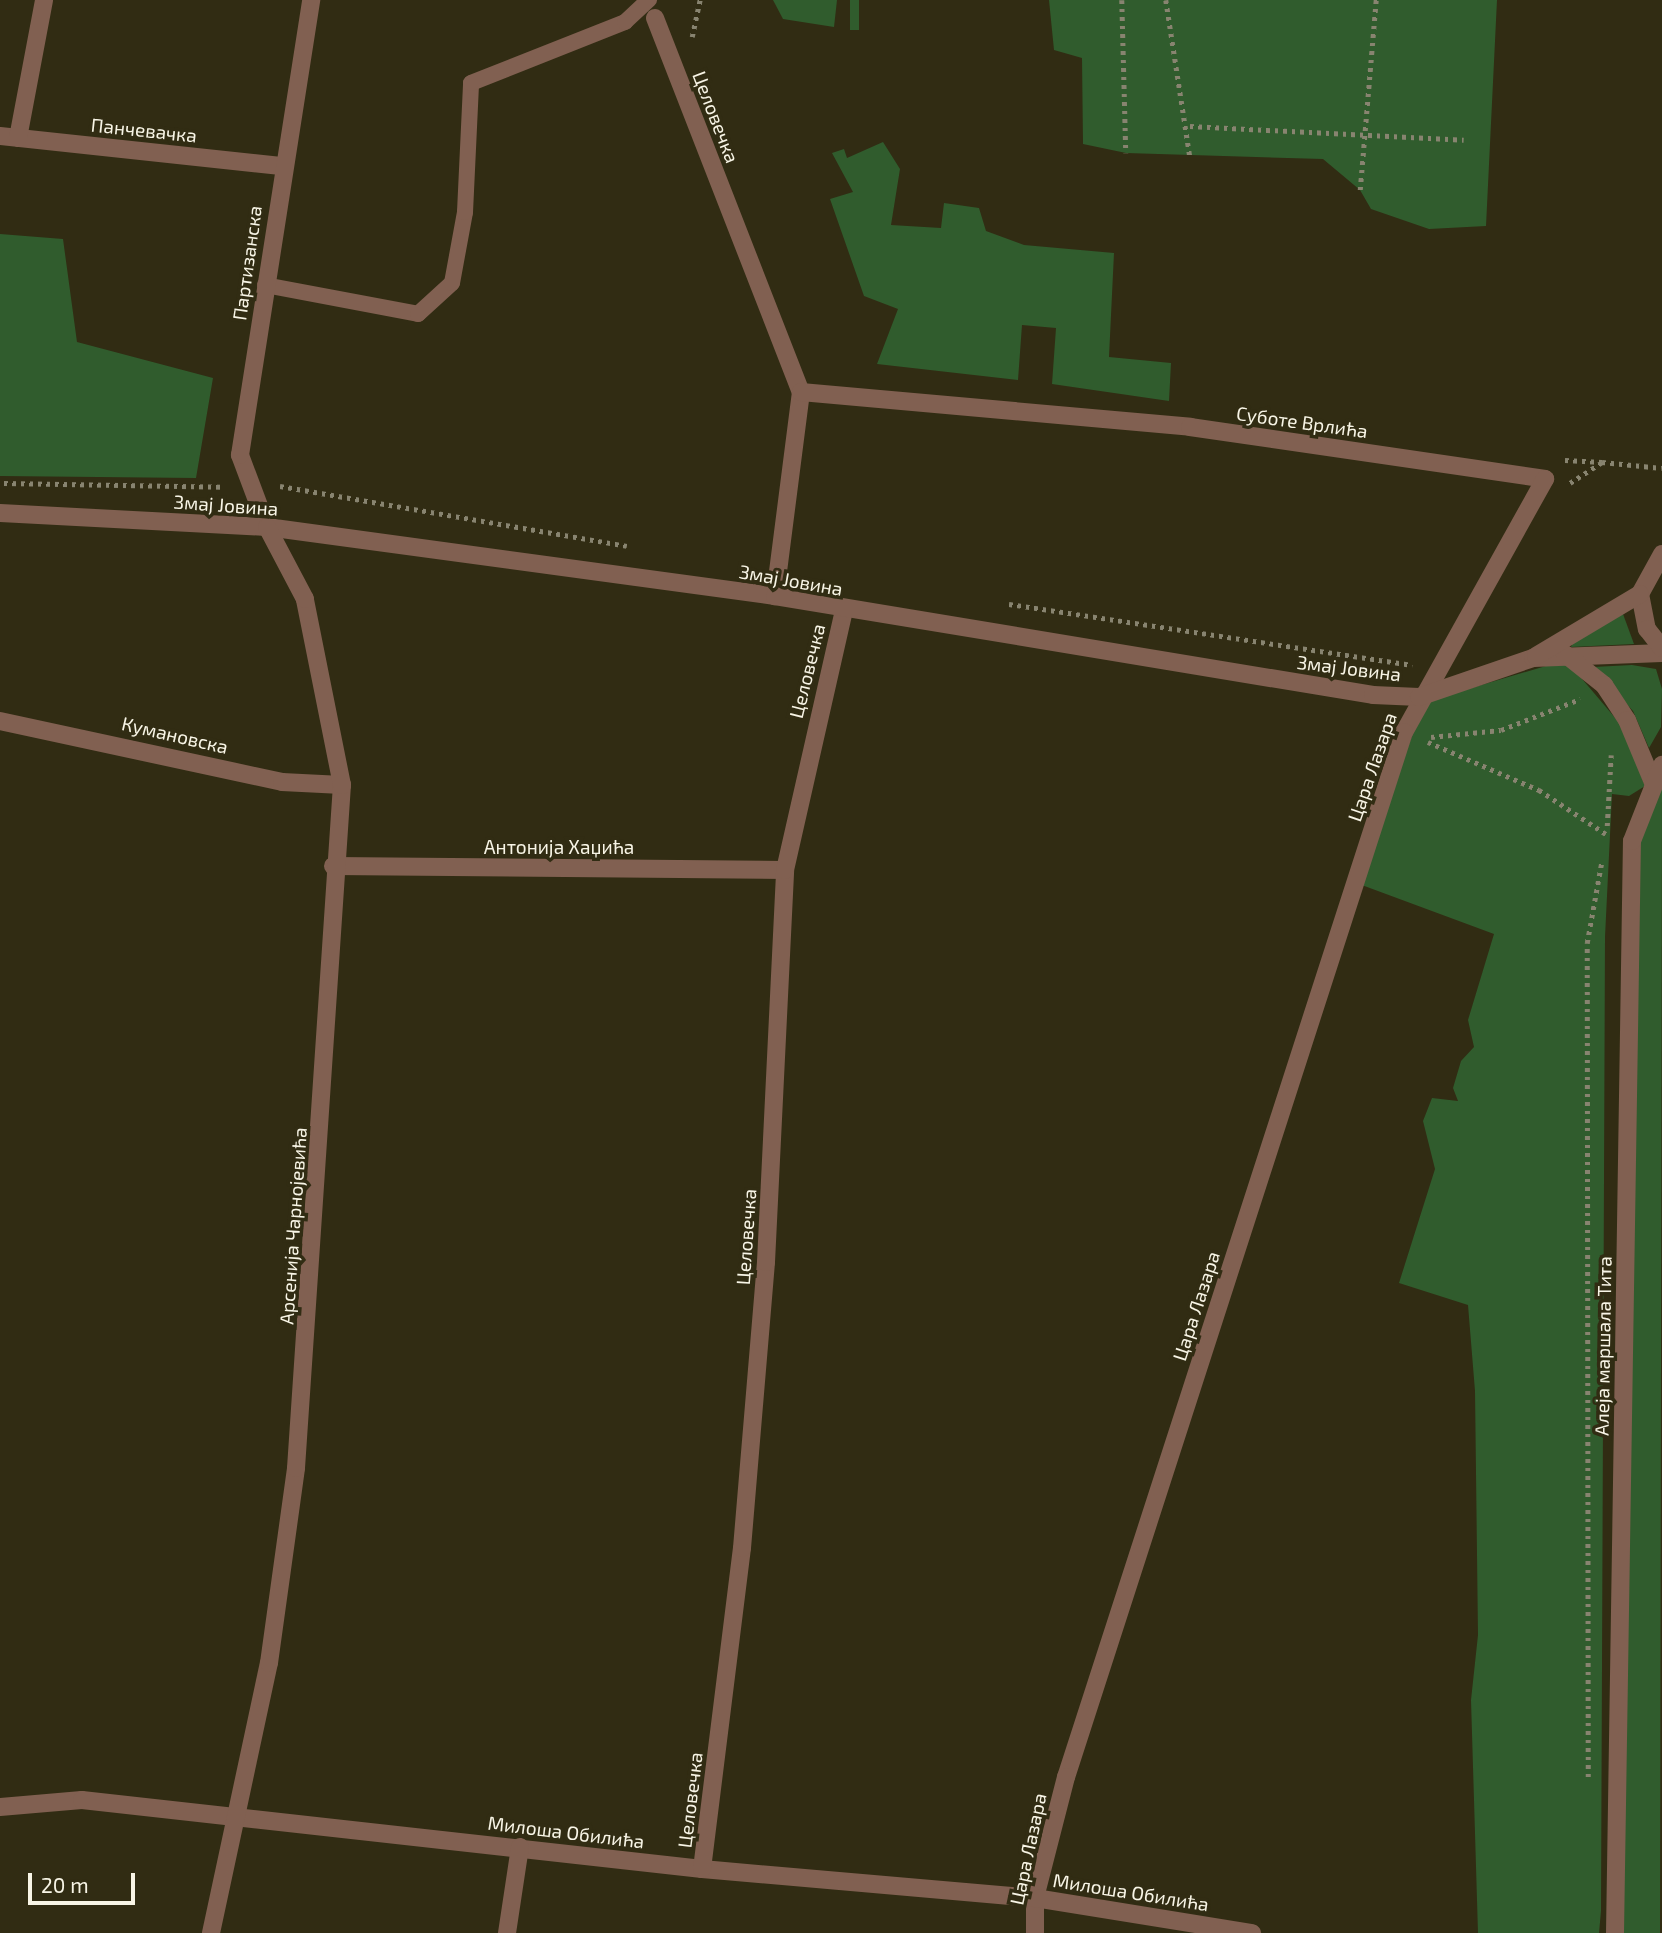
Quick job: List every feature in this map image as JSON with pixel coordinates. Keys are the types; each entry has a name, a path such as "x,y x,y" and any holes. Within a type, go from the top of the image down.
{"street":[{"path":"9,137 44,0"},
{"name":"Партизанска","path":"267,527 250,491 240,455 311,0"},
{"name":"Целовечка","path":"655,18 801,392 775,596"},
{"name":"Панчевачка","path":"9,137 283,166"},
{"name":"Суботе Врлића","path":"801,392 1190,427 1545,479 1537,494"},
{"path":"1419,697 1537,494"},
{"name":"Змај Јовина","path":"0,513 267,527 775,596 844,611 1419,697 1533,658 1565,654 1662,653"},
{"name":"Арсенија Чарнојевића","path":"211,1933 268,1663 296,1468 333,866 342,785 305,599 267,527"},
{"path":"1533,658 1640,594 1662,554"},
{"path":"1640,594 1647,629 1662,648"},
{"name":"Целовечка","path":"702,1869 742,1548 765,1276 785,870 844,611"},
{"path":"1565,654 1604,685 1619,708 1654,785"},
{"name":"Цара Лазара","path":"1035,1933 1035,1898 1066,1777 1419,697"},
{"name":"Кумановска","path":"0,721 282,782 342,785"},
{"name":"Алеја маршала Тита","path":"1615,1933 1632,841 1662,765"},
{"name":"Антонија Хаџића","path":"333,866 785,870"},
{"name":"Милоша Обилића","path":"0,1807 82,1800 702,1869 1035,1898 1252,1933"},
{"path":"507,1933 520,1847"}],"lane":[{"path":"265,285 418,314 452,283 465,212 471,83 625,22 649,0"}],"path":[{"path":"690,50 700,0"},
{"path":"1122,0 1126,153"},
{"path":"1166,0 1190,126 1190,157"},
{"path":"1360,190 1376,0"},
{"path":"1190,126 1464,140"},
{"path":"1549,459 1662,468"},
{"path":"1537,494 1559,490 1602,462"},
{"path":"216,487 218,473"},
{"path":"0,483 216,487 250,491 279,485 643,548"},
{"path":"1005,604 1411,666 1418,654"},
{"path":"1593,705 1583,698 1500,730 1420,738 1539,790 1607,835"},
{"path":"1588,1789 1587,943 1607,835 1612,749"}],"green space":[{"path":"773,0 837,0 834,27 783,19"},
{"path":"850,0 859,0 859,30 850,30"},
{"path":"1049,0 1497,0 1486,226 1429,229 1371,209 1360,190 1323,159 1126,153 1083,144 1082,58 1054,50"},
{"path":"883,142 900,169 891,225 941,228 944,203 979,208 986,231 1024,245 1114,253 1109,357 1171,363 1169,401 1052,384 1056,328 1022,325 1018,380 877,364 898,309 864,296 830,199 853,192 832,153 844,149 847,158"},
{"path":"0,234 63,239 77,342 213,378 196,478 0,476"},
{"path":"1623,614 1634,644 1571,647 1575,638"},
{"path":"1566,660 1622,726 1645,786 1629,796 1612,794 1605,937 1601,1911 1599,1933 1478,1933 1471,1700 1478,1635 1475,1391 1468,1305 1399,1283 1435,1169 1423,1121 1432,1098 1458,1101 1453,1088 1461,1061 1474,1047 1468,1020 1494,934 1359,884 1424,702"},
{"path":"1632,665 1656,669 1662,689 1661,727 1649,748 1633,711 1593,667"},
{"path":"1662,785 1660,1933 1619,1933 1640,841"}]}
